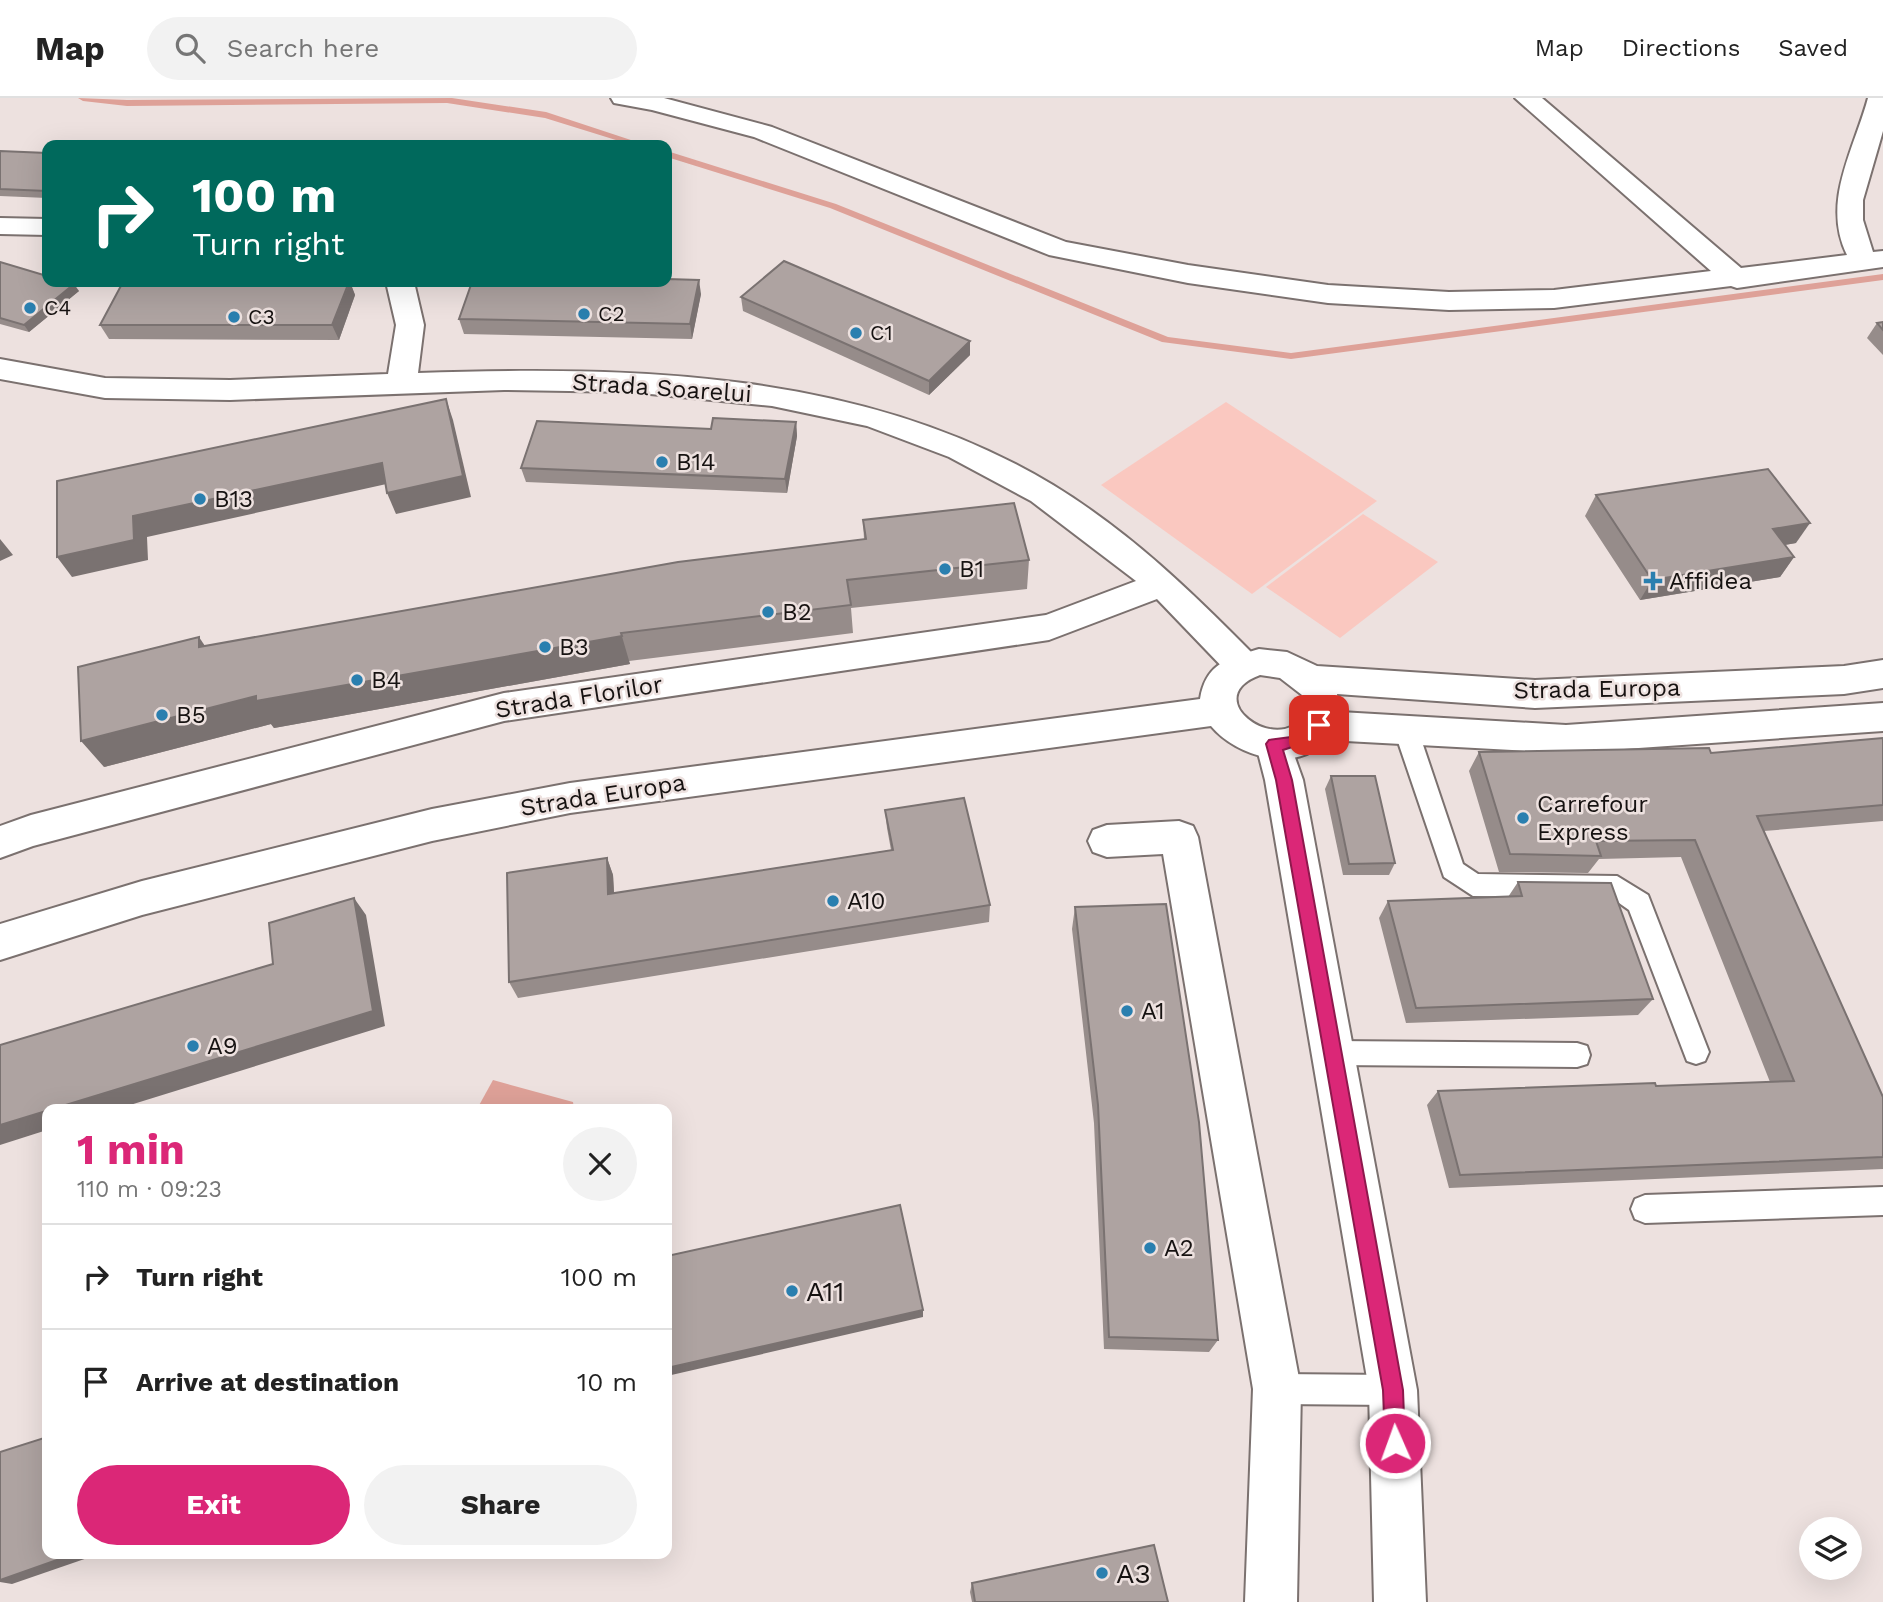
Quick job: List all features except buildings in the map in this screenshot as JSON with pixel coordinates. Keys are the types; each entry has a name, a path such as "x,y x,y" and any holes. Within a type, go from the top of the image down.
{"street":[{"path":"623,98 654,103 763,132 1059,249 1188,274 1328,294 1449,301 1554,299 1874,260"},
{"path":"1527,98 1737,278"},
{"path":"1874,260 1854,246 1850,199 1857,164 1880,98"},
{"path":"0,226 42,227"},
{"path":"401,287 410,325 401,384"},
{"name":"Strada Soarelui","path":"0,369 104,388 230,390 504,380 630,382 772,396 874,417 960,450 1042,494 1112,543 1163,584 1242,665"},
{"name":"Strada Florilor","path":"0,842 31,831 504,707 1048,628 1163,584"},
{"path":"1278,663 1295,669 1310,679 1323,702 1324,714 1309,736 1293,743 1257,742 1227,724 1219,711 1217,692 1225,676 1242,665 1278,663"},
{"name":"Strada Europa","path":"1310,679 1535,694 1844,680 1883,674"},
{"name":"Strada Europa","path":"0,942 142,898 432,825 570,798 1219,711"},
{"name":"Strada Europa","path":"1319,725 1566,739 1883,718"},
{"path":"1274,744 1284,780 1393,1390 1400,1602"},
{"path":"1107,841 1179,837 1277,1389 1271,1602"}],"lane":[{"path":"1406,730 1453,870 1473,885 1617,887 1639,903 1696,1052"},
{"path":"1333,1053 1577,1055"},
{"path":"1644,1209 1883,1201"},
{"path":"1277,1389 1393,1390"}],"shaded area":[{"path":"1226,402 1377,501 1252,594 1101,485"},
{"path":"1363,514 1438,562 1340,638 1266,587"},
{"path":"493,1080 573,1104 480,1104"}],"waterway":[{"path":"83,98 127,103 447,100 546,115 625,140"},
{"path":"672,156 833,206 1166,340 1291,356 1883,277"}],"place":[{"name":"C4","path":"30,308"},
{"name":"C2","path":"584,314"},
{"name":"C3","path":"234,317"},
{"name":"C1","path":"856,333"},
{"name":"B14","path":"662,462"},
{"name":"B13","path":"200,499"},
{"name":"B1","path":"945,569"},
{"name":"Affidea","path":"1653,581"},
{"name":"B2","path":"768,612"},
{"name":"B3","path":"545,647"},
{"name":"B4","path":"357,680"},
{"name":"B5","path":"162,715"},
{"name":"Carrefour Express","path":"1523,818"},
{"name":"A10","path":"833,901"},
{"name":"A1","path":"1127,1011"},
{"name":"A9","path":"193,1046"},
{"name":"A2","path":"1150,1248"},
{"name":"A11","path":"792,1291"},
{"name":"A3","path":"1102,1573"}],"route":[{"path":"1319,725 1309,736 1293,743 1274,744 1284,780 1393,1390 1395,1443"}]}
